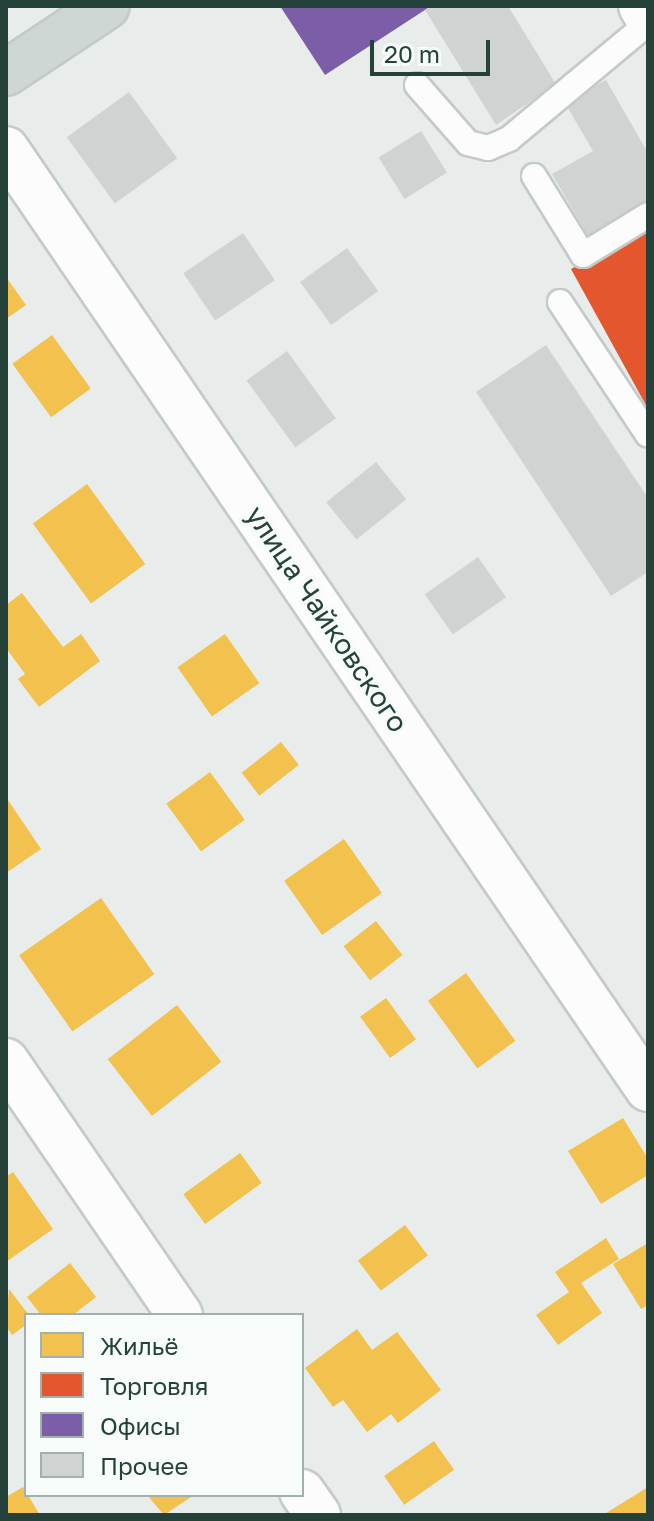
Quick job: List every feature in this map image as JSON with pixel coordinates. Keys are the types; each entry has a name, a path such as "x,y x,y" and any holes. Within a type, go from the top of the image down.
{"main road":[{"path":"6,73 107,6"}],"street":[{"path":"641,6 648,20"},
{"name":"улица Чайковского","path":"6,149 648,1089"},
{"path":"6,1061 179,1313"},
{"path":"304,1495 318,1515"}],"lane":[{"path":"417,85 468,143 488,148 509,139 648,20"},
{"path":"534,176 583,255 648,215"},
{"path":"560,302 648,435"}],"building: Жильё":[{"path":"6,277 26,305 6,319"},
{"path":"52,335 91,388 51,417 12,364"},
{"path":"87,484 145,564 91,603 33,523"},
{"path":"22,593 63,647 81,634 100,661 39,707 18,679 25,674 6,648 6,605"},
{"path":"225,634 259,683 212,716 177,667"},
{"path":"281,742 299,765 259,796 242,773"},
{"path":"210,772 245,820 201,851 166,804"},
{"path":"6,797 41,849 6,873"},
{"path":"344,839 382,893 322,935 284,881"},
{"path":"101,898 154,974 72,1032 19,955"},
{"path":"376,921 402,955 370,980 344,946"},
{"path":"466,973 515,1041 477,1069 428,1001"},
{"path":"386,998 416,1039 390,1058 360,1017"},
{"path":"177,1005 221,1062 152,1116 108,1059"},
{"path":"623,1118 648,1159 648,1175 601,1204 568,1151"},
{"path":"240,1153 262,1183 205,1224 183,1194"},
{"path":"13,1172 53,1229 6,1262 6,1177"},
{"path":"405,1225 428,1255 381,1291 358,1261"},
{"path":"606,1238 619,1259 581,1283 602,1313 558,1345 536,1315 569,1292 555,1272"},
{"path":"648,1243 648,1305 641,1309 613,1264"},
{"path":"70,1263 96,1297 76,1313 39,1313 27,1297"},
{"path":"9,1289 27,1313 24,1313 24,1326 12,1335 6,1326"},
{"path":"357,1329 372,1350 397,1332 441,1390 398,1423 391,1414 367,1432 343,1400 333,1407 305,1368"},
{"path":"434,1441 454,1470 404,1505 384,1476"},
{"path":"23,1487 24,1497 29,1497 40,1515 6,1515 6,1497"},
{"path":"648,1487 648,1515 603,1515"},
{"path":"149,1497 191,1497 164,1515"}],"building: Торговля":[{"path":"648,227 648,409 571,269"}],"building: Офисы":[{"path":"280,6 431,6 325,75"}],"building: Прочее":[{"path":"431,6 508,6 556,84 496,125 425,10"},
{"path":"606,80 648,153 648,208 591,241 552,174 593,151 565,103"},
{"path":"129,92 177,158 115,204 67,137"},
{"path":"421,131 447,173 405,199 379,157"},
{"path":"243,233 275,280 215,321 183,273"},
{"path":"347,248 378,291 331,325 300,282"},
{"path":"546,345 648,498 648,572 611,596 476,392"},
{"path":"287,351 336,418 295,448 247,380"},
{"path":"376,462 406,499 356,540 326,502"},
{"path":"478,557 506,597 453,634 425,594"}]}
